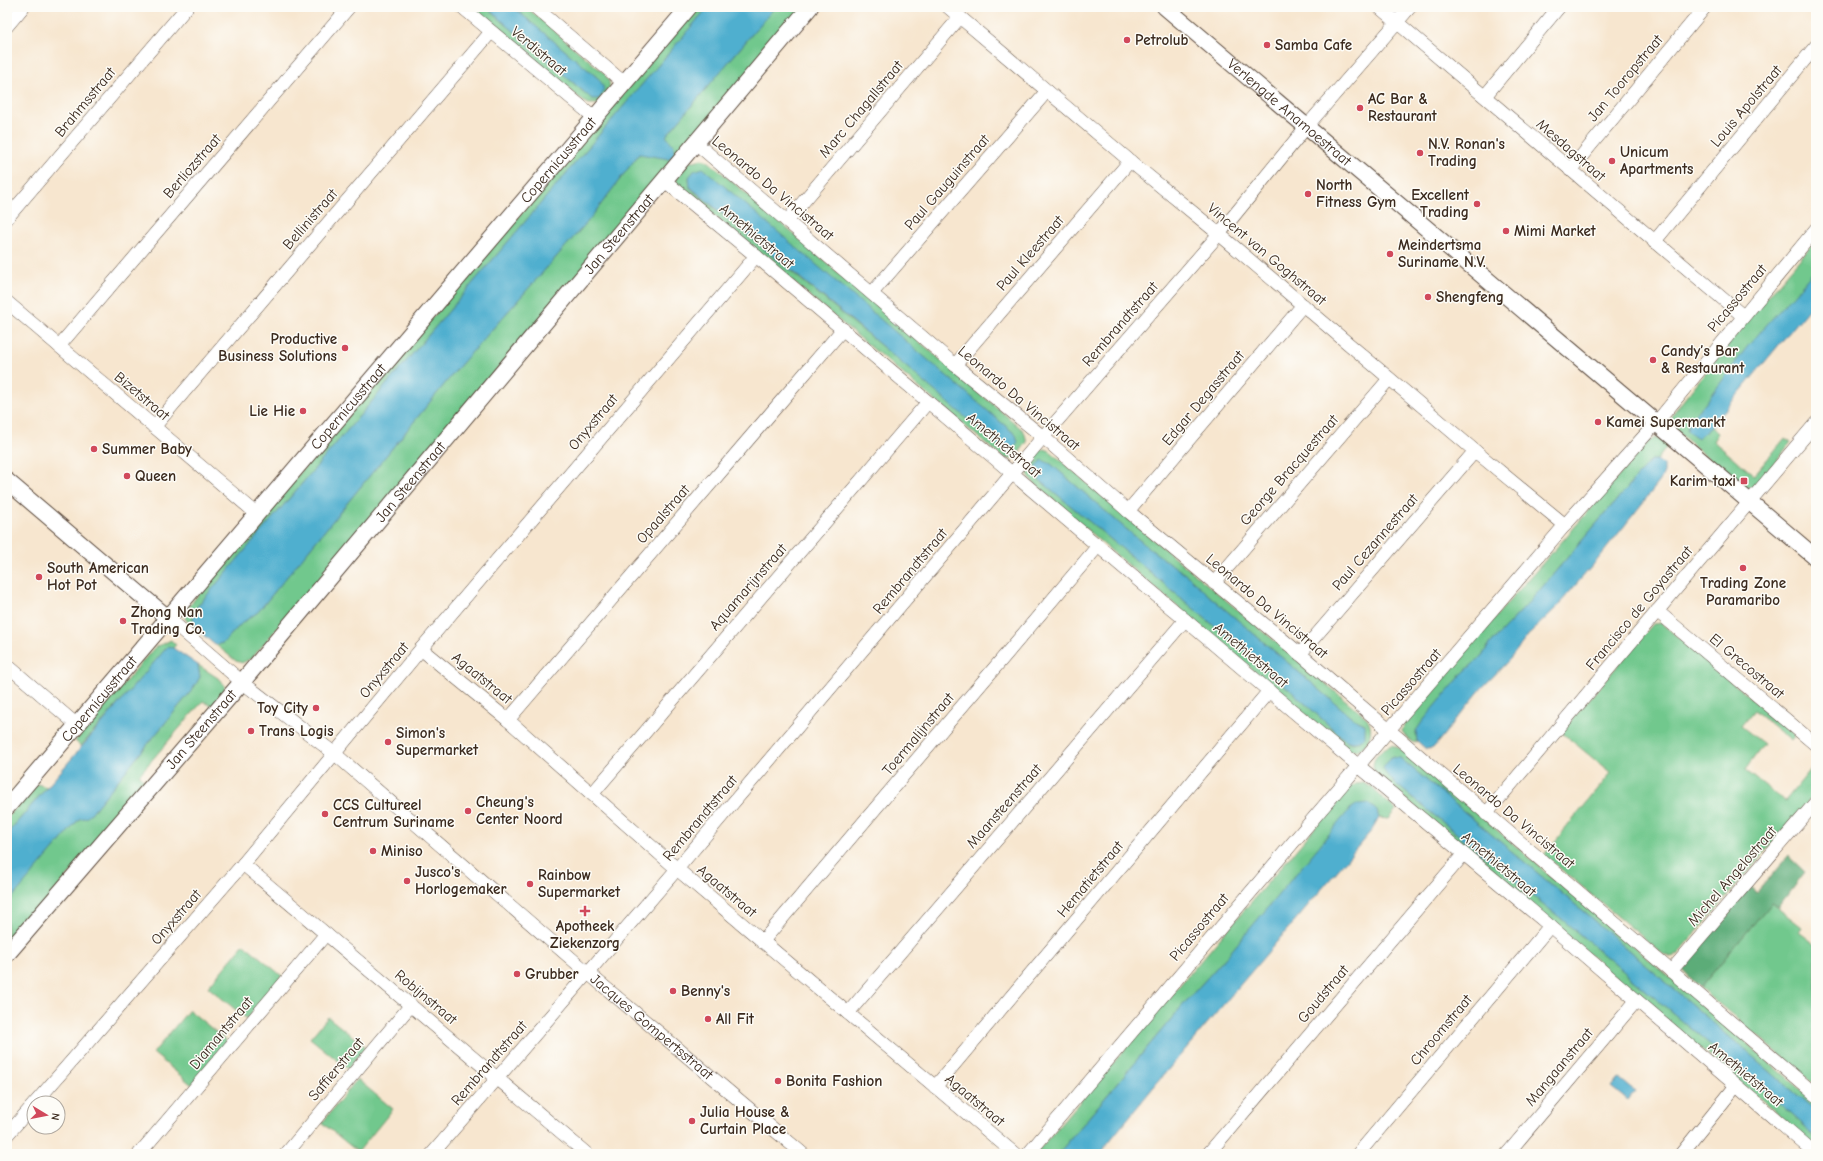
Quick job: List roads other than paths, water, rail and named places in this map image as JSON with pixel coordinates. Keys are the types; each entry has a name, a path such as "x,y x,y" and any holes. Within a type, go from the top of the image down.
{"street":[{"path":"7,26 23,7"},
{"name":"Brahmsstraat","path":"7,218 187,7"},
{"name":"Berliozstraat","path":"59,346 349,7"},
{"name":"Verdistraat","path":"462,7 595,118"},
{"path":"534,7 624,83"},
{"name":"Copernicusstraat","path":"7,807 78,726 173,623 257,514 689,7"},
{"name":"Jan Steenstraat","path":"7,954 238,678 697,144 810,7"},
{"name":"Vincent van Goghstraat","path":"948,7 1219,234 1389,379 1565,525"},
{"name":"Verlengde Anamoestraat","path":"1166,7 1816,558"},
{"name":"Mesdagstraat","path":"1379,7 1743,316"},
{"name":"Rembrandtstraat","path":"432,1154 677,869 1043,437 1219,234 1306,126 1410,7"},
{"path":"1484,96 1559,7"},
{"name":"Jan Tooropstraat","path":"1570,170 1705,7"},
{"name":"Marc Chagallstraat","path":"787,221 960,17"},
{"name":"Bellinistraat","path":"154,427 491,32"},
{"name":"Louis Apolstraat","path":"1654,242 1816,46"},
{"name":"Paul Gauguinstraat","path":"872,293 1047,91"},
{"name":"Leonardo Da Vincistraat","path":"697,144 955,365 1043,437 1128,511 1300,654 1816,1095"},
{"name":"Paul Kleestraat","path":"955,365 1130,161"},
{"name":"Amethietstraat","path":"665,181 843,329 1463,855 1550,926 1816,1154"},
{"name":"Picassostraat","path":"1028,1154 1565,525 1656,423 1816,229"},
{"name":"Onyxstraat","path":"43,1095 243,864 421,649 756,256"},
{"name":"Bizetstraat","path":"7,302 257,514"},
{"name":"Edgar Degasstraat","path":"1128,511 1303,305"},
{"name":"Opaalstraat","path":"508,720 843,329"},
{"name":"George Bracquestraat","path":"1214,583 1389,379"},
{"name":"Aquamarijnstraat","path":"593,793 928,402"},
{"name":"Francisco de Goyastraat","path":"1486,814 1816,423"},
{"name":"Paul Cezannestraat","path":"1300,654 1475,451"},
{"name":"Jacques Gompertsstraat","path":"7,481 238,678 335,754 588,973 803,1154"},
{"name":"Toermalijnstraat","path":"762,942 1098,546"},
{"name":"El Grecostraat","path":"1657,611 1816,745"},
{"name":"Maansteenstraat","path":"848,1013 1185,620"},
{"name":"Agaatstraat","path":"421,649 508,720 593,793 677,869 762,942 1015,1154"},
{"path":"7,665 78,726"},
{"name":"Hematietstraat","path":"935,1087 1269,691"},
{"name":"Michel Angelostraat","path":"1672,971 1816,802"},
{"name":"Goudstraat","path":"1208,1154 1463,855"},
{"name":"Robijnstraat","path":"243,864 411,1005 582,1152"},
{"name":"Chroomstraat","path":"1358,1154 1550,926"},
{"name":"Diamantstraat","path":"139,1154 326,934"},
{"name":"Mangaanstraat","path":"1507,1154 1636,1001"},
{"name":"Saffierstraat","path":"286,1154 411,1005"},
{"path":"1681,1154 1736,1086"},
{"name":"Onyxstraat","path":"7,1135 26,1114"}],"water":[{"path":"486,7 513,7 599,79 604,89 603,94 599,99 592,99"},
{"path":"708,7 775,7 666,136 674,146 675,154 669,159 639,154 589,220 457,369 258,612 242,623 223,643 215,645 194,627 193,616 196,608"},
{"path":"703,168 1016,435 1018,442 1012,450 1004,450 851,320 690,187 689,177 694,171"},
{"path":"1816,269 1816,300 1711,427 1698,438 1687,431 1688,424 1696,412 1705,404 1747,347"},
{"path":"1042,460 1051,464 1150,549 1189,577 1354,719 1365,725 1365,736 1355,742 1350,742 1344,739 1279,680 1035,476 1034,470"},
{"path":"1651,460 1657,460 1664,465 1664,472 1660,481 1599,558 1555,609 1530,633 1510,659 1481,689 1433,748 1426,749 1417,741 1416,731 1422,722 1464,672 1482,656 1489,645 1526,606"},
{"path":"168,646 198,665 200,677 193,689 88,817 79,819 7,904 7,834"},
{"path":"1391,757 1400,758 1571,901 1816,1111 1816,1137 1745,1074 1558,916 1397,785 1386,774 1383,768"},
{"path":"1368,803 1377,811 1379,818 1372,830 1161,1078 1099,1154 1058,1154 1350,809 1358,804"},
{"path":"1619,1078 1635,1091 1628,1100 1612,1087"}],"place":[{"name":"Petrolub","path":"1127,40"},
{"name":"Samba Cafe","path":"1267,45"},
{"name":"AC Bar & Restaurant","path":"1360,108"},
{"name":"N.V. Ronan's Trading","path":"1420,153"},
{"name":"Unicum Apartments","path":"1612,161"},
{"name":"North Fitness Gym","path":"1308,194"},
{"name":"Excellent Trading","path":"1477,204"},
{"name":"Mimi Market","path":"1506,231"},
{"name":"Meindertsma Suriname N.V.","path":"1390,254"},
{"name":"Shengfeng","path":"1428,297"},
{"name":"Productive Business Solutions","path":"345,348"},
{"name":"Candy’s Bar & Restaurant","path":"1653,360"},
{"name":"Lie Hie","path":"303,411"},
{"name":"Kamei Supermarkt","path":"1598,422"},
{"name":"Summer Baby","path":"94,449"},
{"name":"Queen","path":"127,476"},
{"name":"Karim taxi","path":"1744,481"},
{"name":"Trading Zone Paramaribo","path":"1743,568"},
{"name":"South American Hot Pot","path":"39,577"},
{"name":"Zhong Nan Trading Co.","path":"123,621"},
{"name":"Toy City","path":"316,708"},
{"name":"Trans Logis","path":"251,731"},
{"name":"Simon's Supermarket","path":"388,742"},
{"name":"Cheung's Center Noord","path":"468,811"},
{"name":"CCS Cultureel Centrum Suriname","path":"325,814"},
{"name":"Miniso","path":"373,851"},
{"name":"Jusco's Horlogemaker","path":"407,881"},
{"name":"Rainbow Supermarket","path":"530,884"},
{"name":"Apotheek Ziekenzorg","path":"585,911"},
{"name":"Grubber","path":"517,974"},
{"name":"Benny's","path":"673,991"},
{"name":"All Fit","path":"708,1019"},
{"name":"Bonita Fashion","path":"778,1081"},
{"name":"Julia House & Curtain Place","path":"692,1121"}]}
